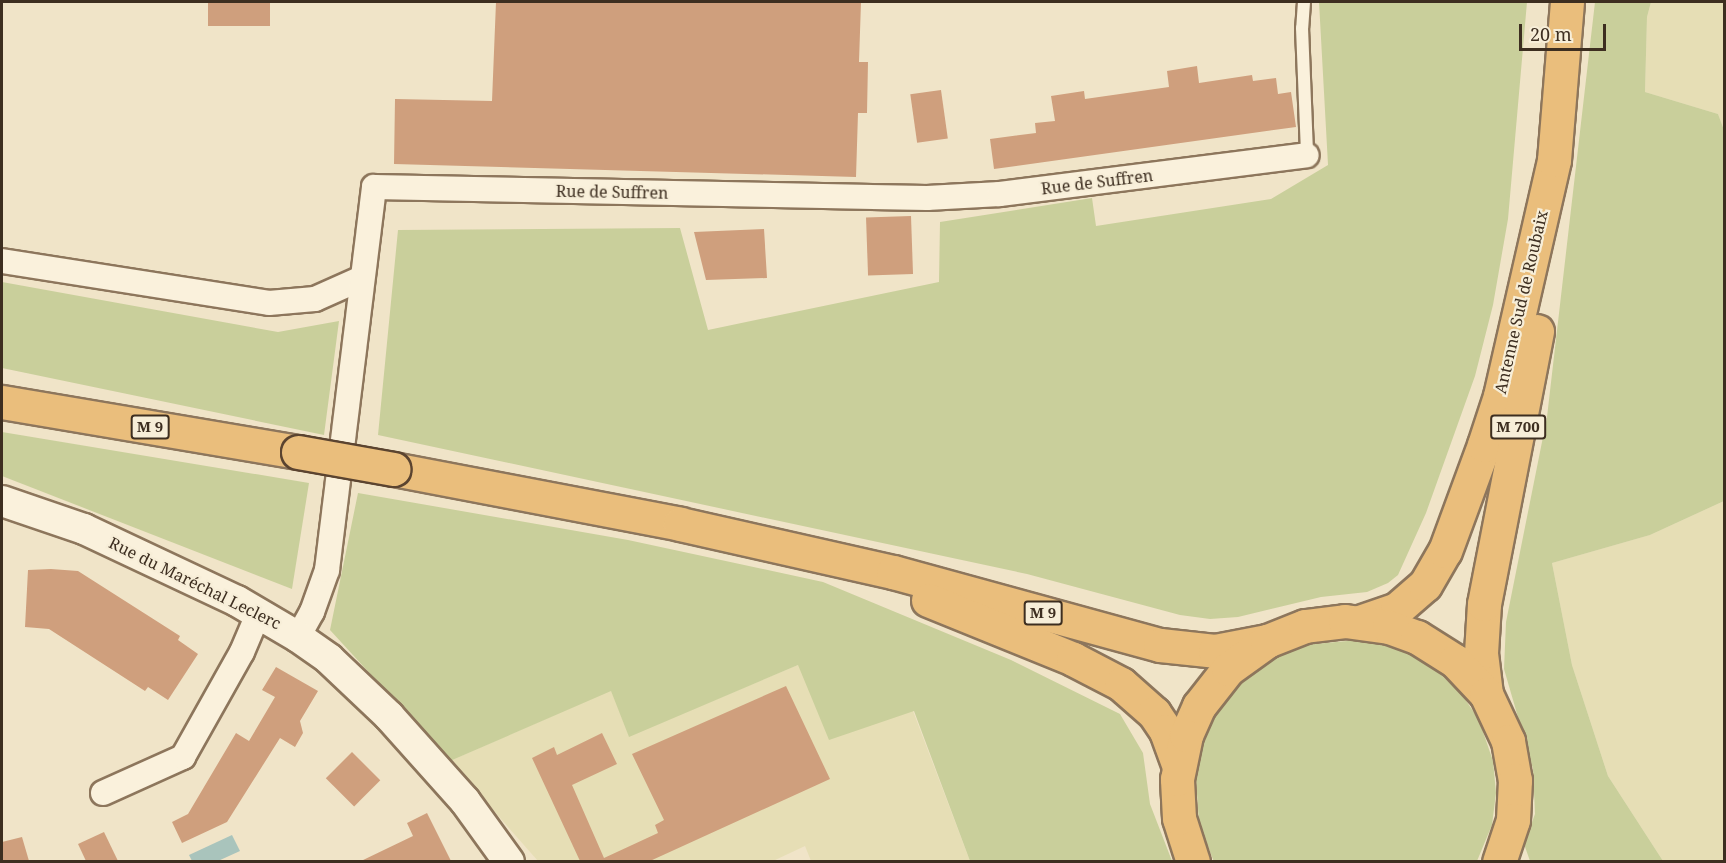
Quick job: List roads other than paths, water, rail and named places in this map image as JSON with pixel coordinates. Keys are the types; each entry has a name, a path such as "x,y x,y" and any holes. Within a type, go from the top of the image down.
{"highway":[{"name":"Antenne Sud de Roubaix","path":"1359,622 1397,609 1414,597 1444,551 1500,396 1554,160 1567,2"},
{"name":"M 700","path":"1486,694 1481,653 1484,603 1545,279 1553,213 1554,160"},
{"name":"M 9","path":"2,402 393,469 680,524 929,581 1180,649 1232,649 1267,641"},
{"name":"M 9","path":"821,558 1099,672 1138,697 1154,713 1166,731 1179,766"},
{"path":"1193,861 1179,818 1179,766 1192,721 1208,693 1240,658 1267,641 1305,626 1359,622 1403,631 1431,644 1467,671 1486,694 1499,717 1512,754 1514,861"},
{"path":"1499,861 1513,820"}],"street":[{"name":"Rue de Suffren","path":"298,637 312,612 327,570 374,187 881,198 968,197 1306,155"},
{"path":"2,261 269,303 315,299 362,278"},
{"name":"Rue du Maréchal Leclerc","path":"2,501 84,529 259,612 329,659 389,716 465,801 509,861"},
{"path":"103,793 183,757 242,652 259,612"}],"lane":[{"path":"1304,2 1302,28 1306,155"}],"water":[{"path":"232,835 240,851 218,861 192,861 189,855"}]}
